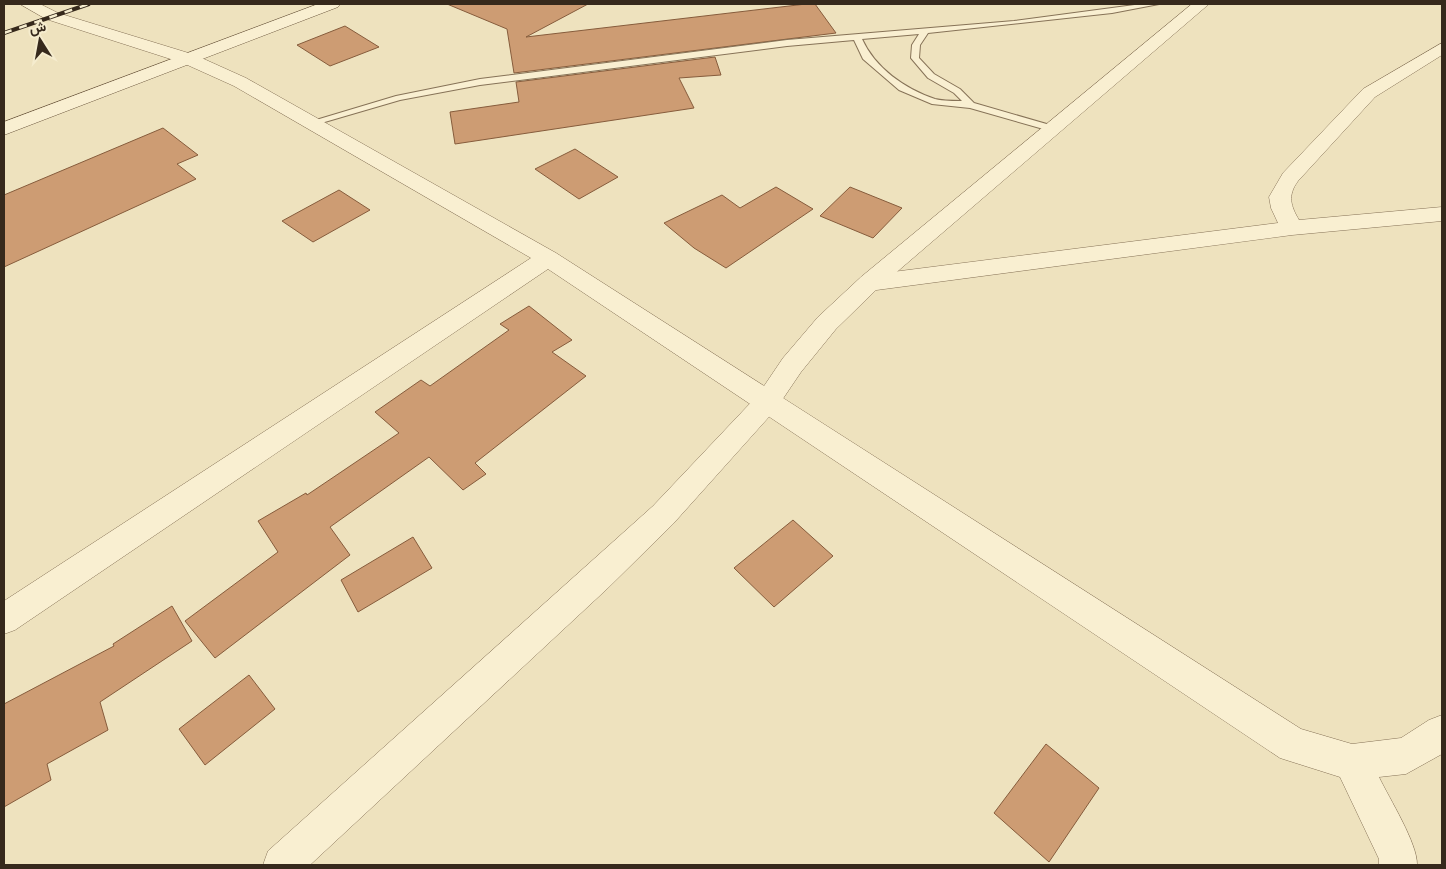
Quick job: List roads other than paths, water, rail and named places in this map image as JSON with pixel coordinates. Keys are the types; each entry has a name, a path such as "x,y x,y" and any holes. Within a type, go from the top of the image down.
{"street":[{"path":"28,4 52,16 177,55 240,82 548,258 1293,745 1352,762 1406,756 1442,733"},
{"path":"4,129 293,4"},
{"path":"4,113 332,4"},
{"path":"282,865 597,578 663,515 767,402 792,365 827,323 868,283 1201,4"},
{"path":"1292,228 1279,202 1279,192 1290,177 1369,93 1442,48"},
{"path":"868,283 1292,228 1442,214"},
{"path":"4,619 548,258"},
{"path":"1352,762 1398,857 1398,865"}],"lane":[{"path":"312,123 399,98 480,82 788,44 1092,14 1155,4"},
{"path":"925,31 916,44 915,58 931,76 957,91 971,105"},
{"path":"857,37 866,57 902,88 935,102 971,105 1054,129"}],"railway":[{"path":"4,33 89,4"}]}
